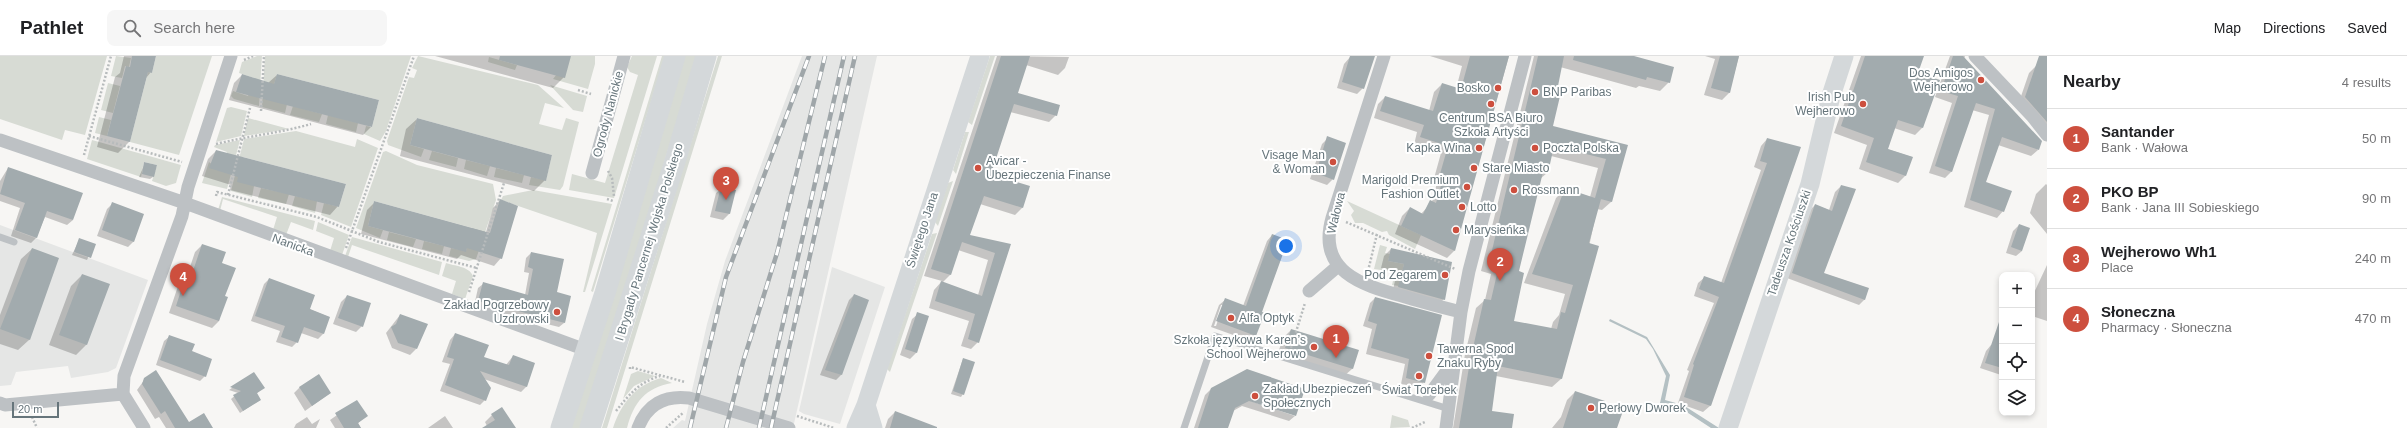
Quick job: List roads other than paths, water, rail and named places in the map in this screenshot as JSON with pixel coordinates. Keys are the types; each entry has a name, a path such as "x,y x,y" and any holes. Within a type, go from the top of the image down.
{"main road":[{"path":"560,428 642,171 676,56"},
{"name":"I Brygady Pancernej Wojska Polskiego","path":"590,428 676,158 706,56"}],"street":[{"path":"144,428 122,394 124,376 185,204 188,187 231,56"},
{"name":"Ogrody Nanickie","path":"592,173 624,56"},
{"name":"Świętego Jana","path":"856,428 866,405 878,364 980,56"},
{"name":"Wałowa","path":"1338,266 1330,243 1329,231 1384,56"},
{"path":"1446,428 1461,312 1469,272 1525,56"},
{"name":"Tadeusza Kościuszki","path":"1728,428 1810,184 1831,96 1844,56"},
{"path":"1975,56 2032,116 2047,135"},
{"name":"Nanicka","path":"0,140 185,204 586,350"},
{"path":"1308,291 1338,266 1346,274 1365,285 1461,312"},
{"path":"1429,395 1455,360"},
{"path":"2,406 122,394"},
{"path":"638,428 651,407 658,401 677,397 689,398 789,428"},
{"path":"866,405 873,428"}],"lane":[{"path":"0,236 14,242"},
{"path":"1184,428 1215,336 1449,409"}],"railway":[{"path":"690,428 726,277 809,56"},
{"path":"726,428 743,362 777,253 825,56"},
{"path":"759,428 844,56"},
{"path":"771,428 855,56"}],"place":[{"name":"Dos Amigos Wejherowo","path":"1981,80"},
{"name":"Bosko","path":"1498,88"},
{"name":"BNP Paribas","path":"1535,92"},
{"name":"Centrum BSA Biuro Szkoła Artyści","path":"1491,104"},
{"name":"Irish Pub Wejherowo","path":"1863,104"},
{"name":"Kapka Wina","path":"1479,148"},
{"name":"Poczta Polska","path":"1535,148"},
{"name":"Visage Man & Woman","path":"1333,162"},
{"name":"Avicar - Ubezpieczenia Finanse","path":"978,168"},
{"name":"Stare Miasto","path":"1474,168"},
{"name":"Marigold Premium Fashion Outlet","path":"1467,187"},
{"name":"Rossmann","path":"1514,190"},
{"name":"Wejherowo Wh1","path":"726,200"},
{"name":"Lotto","path":"1462,207"},
{"name":"Marysieńka","path":"1456,230"},
{"name":"Pod Zegarem","path":"1445,275"},
{"name":"PKO BP","path":"1500,281"},
{"name":"Słoneczna","path":"183,296"},
{"name":"Zakład Pogrzebowy Uzdrowski","path":"557,312"},
{"name":"Alfa Optyk","path":"1231,318"},
{"name":"Szkoła językowa Karen’s School Wejherowo","path":"1314,347"},
{"name":"Tawerna Spod Znaku Ryby","path":"1429,356"},
{"name":"Santander","path":"1336,358"},
{"name":"Świat Torebek","path":"1419,376"},
{"name":"Zakład Ubezpieczeń Społecznych","path":"1255,396"},
{"name":"Perłowy Dworek","path":"1591,408"}]}
